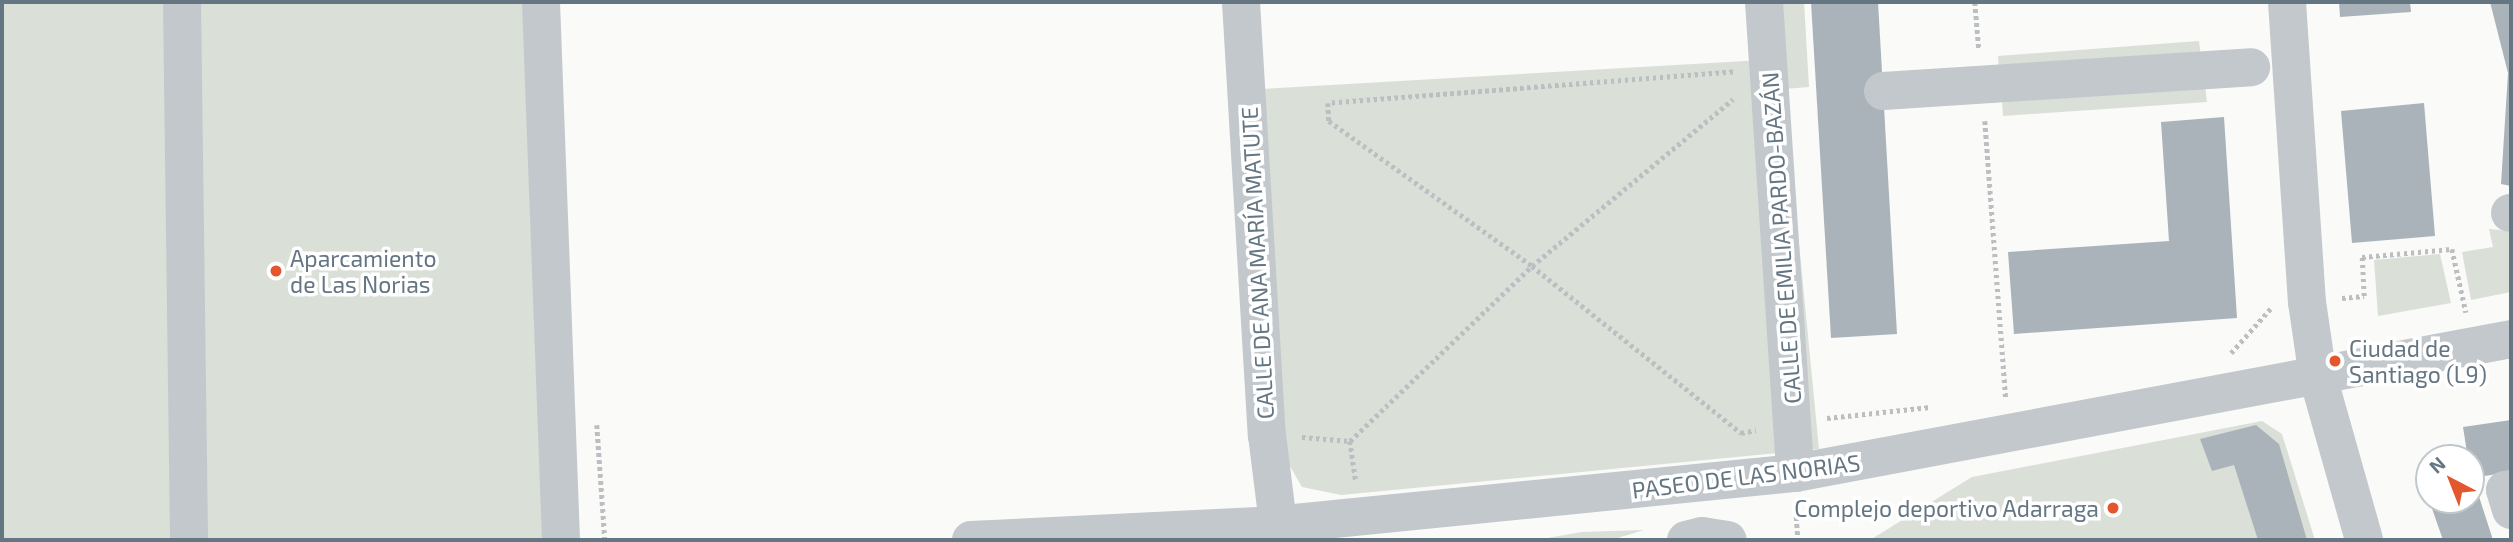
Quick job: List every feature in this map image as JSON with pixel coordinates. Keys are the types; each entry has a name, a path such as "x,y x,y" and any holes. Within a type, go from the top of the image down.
{"street":[{"path":"182,2 189,540"},
{"path":"541,2 561,540"},
{"name":"CALLE DE ANA MARÍA MATUTE","path":"1241,2 1267,435 1278,533"},
{"name":"CALLE DE EMILIA PARDO-BAZÁN","path":"1765,2 1795,473"},
{"path":"2287,2 2307,302 2318,377 2364,540"},
{"path":"1883,91 2251,67"},
{"name":"PASEO DE LAS NORIAS","path":"971,540 1278,533 1362,517 1795,473 2511,340"},
{"path":"2511,489 2505,490 2511,510"},
{"path":"1686,540 1702,536 1728,540"}],"path":[{"path":"1975,2 2006,399"},
{"path":"1267,435 1350,441 1532,266 1769,69"},
{"path":"1769,69 1328,103 1329,121 1532,266 1741,433 1793,421 1940,406"},
{"path":"2307,302 2364,296 2362,257 2452,249 2474,347"},
{"path":"2219,356 2230,354 2267,309"},
{"path":"1993,401 2020,397"},
{"path":"1350,441 1362,517"}],"shaded area":[{"name":"Aparcamiento de Las Norias","path":"2,2 540,2 560,540 2,540"},
{"path":"1777,2 1804,2 1809,87 1784,89 1819,449 1341,495 1302,487 1287,461 1262,89 1781,59"},
{"path":"2199,41 2201,57 1999,71 1998,56"},
{"path":"2205,86 2207,102 2003,116 2002,100"},
{"path":"2489,229 2511,231 2511,292 2471,300 2462,252 2493,247"},
{"path":"2440,254 2451,303 2378,316 2374,260"},
{"name":"Complejo deportivo Adarraga","path":"2262,421 2282,434 2315,540 1870,540 1972,477"},
{"path":"1644,530 1611,540 1536,540 1582,532"}],"building":[{"path":"1811,2 1878,2 1897,334 1831,338"},
{"path":"2339,2 2410,2 2411,12 2340,17"},
{"path":"2490,2 2511,2 2511,186 2501,184 2508,73"},
{"path":"2424,103 2435,236 2352,243 2341,111"},
{"path":"2224,117 2237,318 2014,334 2008,252 2169,241 2161,122"},
{"path":"2511,420 2511,472 2485,476 2485,444 2466,444 2463,427"},
{"path":"2256,425 2279,444 2307,540 2258,540 2234,465 2212,471 2200,439"},
{"path":"2434,514 2485,514 2493,540 2443,540"}],"place":[{"name":"Aparcamiento de Las Norias","path":"276,271"},
{"name":"Ciudad de Santiago (L9)","path":"2335,361"},
{"name":"Complejo deportivo Adarraga","path":"2113,508"}]}
